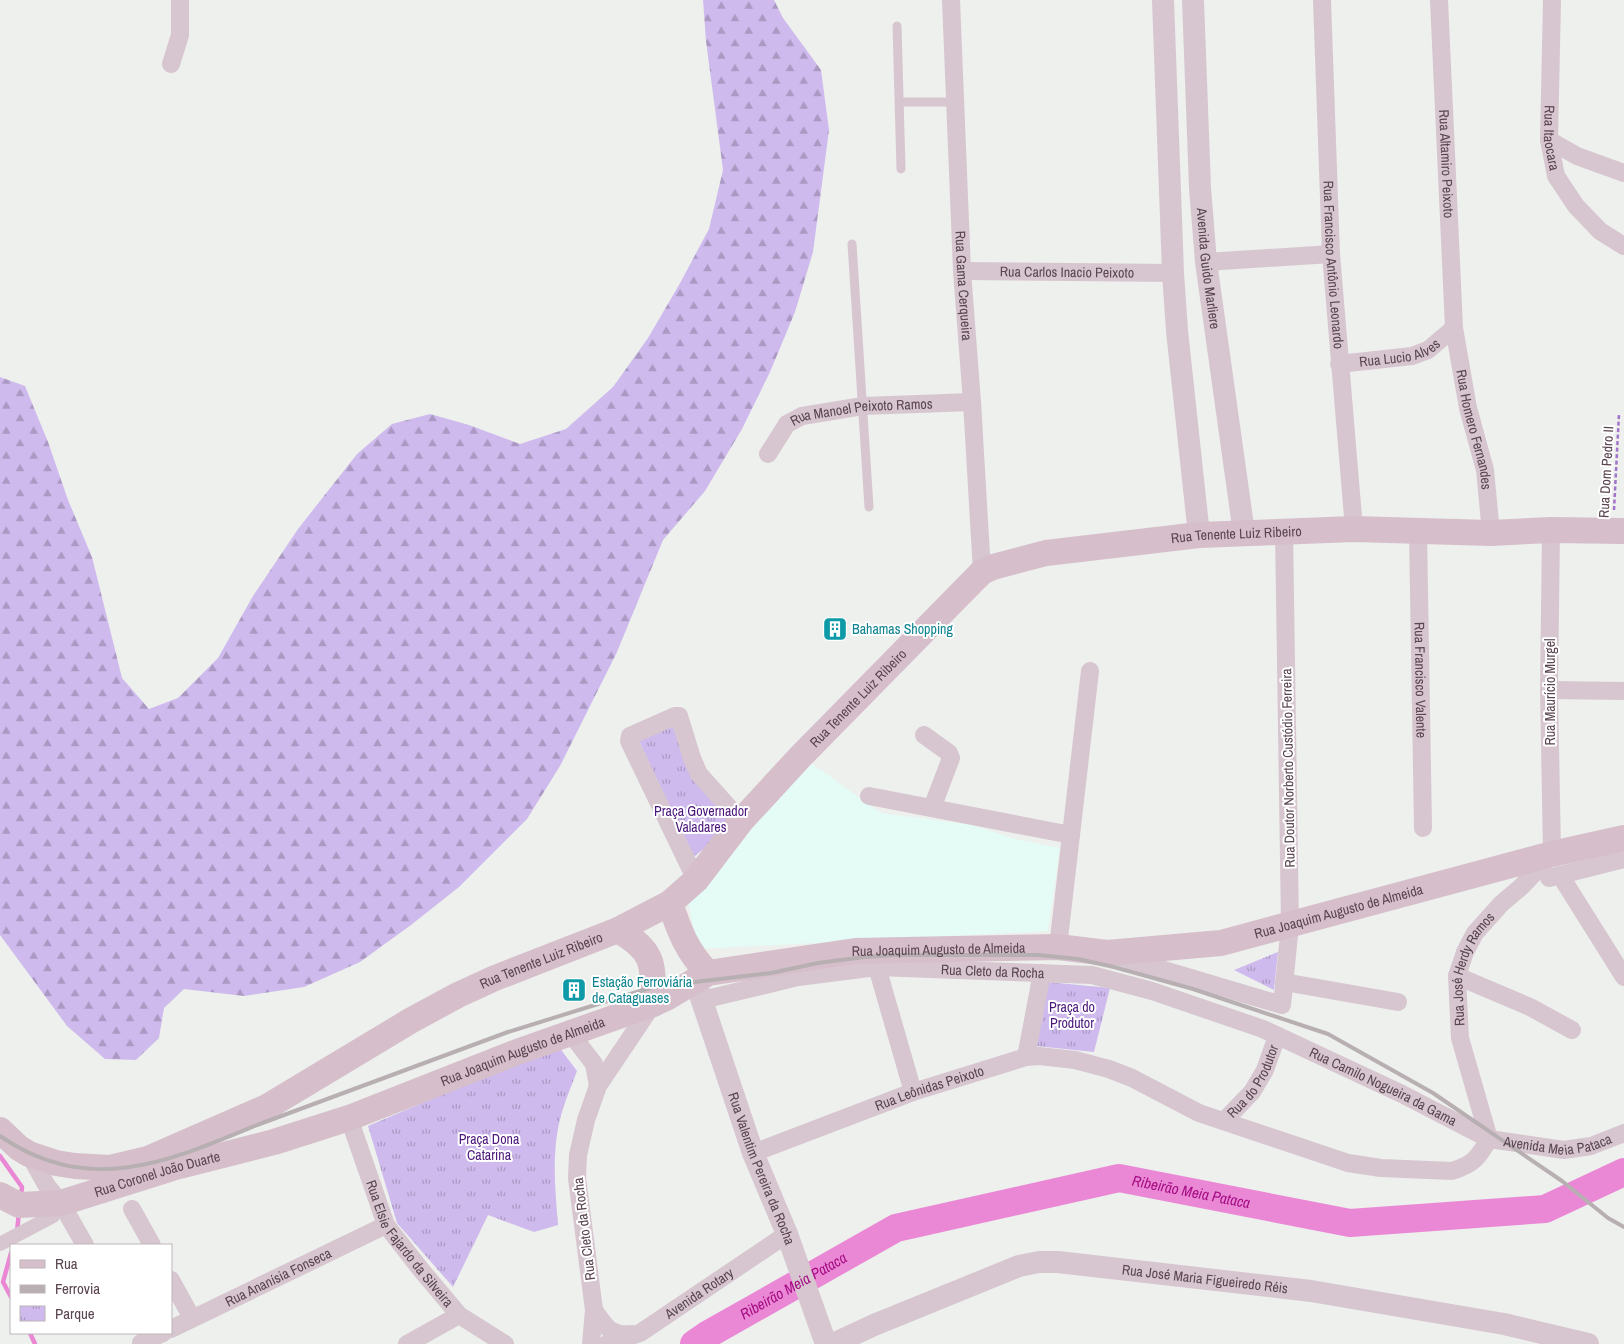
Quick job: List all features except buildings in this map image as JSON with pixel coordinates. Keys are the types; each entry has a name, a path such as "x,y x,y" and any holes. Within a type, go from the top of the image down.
{"main road":[{"name":"Rua Tenente Luiz Ribeiro","path":"267,1107 410,1021 458,995 495,978 618,930 670,903 696,880 741,821 801,756 982,572 993,567 1046,552 1199,535 1354,529 1491,533 1551,530 1619,531"},
{"name":"Rua Joaquim Augusto de Almeida","path":"274,1142 349,1118 458,1074 701,986 854,951 1058,947 1107,953 1221,943 1290,925 1556,864 1624,838"},
{"path":"670,903 679,932 699,964 701,986"},
{"path":"618,930 636,941 648,954 652,969 653,1004"},
{"path":"653,1004 674,974 679,959 679,932"},
{"name":"Rua Coronel João Duarte","path":"0,1130 19,1148 29,1154 56,1163 91,1168 110,1168 148,1159 267,1107"},
{"name":"Rua Coronel João Duarte","path":"52,1204 172,1168 274,1142"},
{"path":"0,1196 19,1204 52,1204"}],"street":[{"path":"171,64 180,35 180,0"},
{"name":"Rua Gama Cerqueira","path":"951,0 962,271 982,572"},
{"path":"1163,0 1172,273 1176,331 1199,535"},
{"name":"Avenida Guido Marliere","path":"1193,0 1200,188 1206,262 1244,534"},
{"name":"Rua Francisco Antônio Leonardo","path":"1322,0 1331,254 1354,529"},
{"name":"Rua Altamiro Peixoto","path":"1439,0 1454,328"},
{"name":"Rua Itaocara","path":"1552,0 1549,140 1556,176 1565,191 1600,231 1624,246"},
{"path":"1549,140 1577,156 1624,173"},
{"path":"1206,262 1331,254"},
{"name":"Rua Carlos Inacio Peixoto","path":"962,271 1172,273"},
{"name":"Rua Lucio Alves","path":"1339,364 1412,356 1428,350 1454,328"},
{"name":"Rua Homero Fernandes","path":"1454,328 1468,408 1485,470 1491,533"},
{"name":"Rua Manoel Peixoto Ramos","path":"768,454 787,424 794,418 864,406 972,402"},
{"name":"Rua Maurício Murgel","path":"1551,530 1549,690 1556,864"},
{"name":"Rua Doutor Norberto Custódio Ferreira","path":"1107,953 1282,1006 1290,925 1284,531"},
{"name":"Rua Francisco Valente","path":"1418,531 1423,828"},
{"path":"1058,947 1090,671"},
{"path":"1549,690 1624,691"},
{"path":"696,880 629,741 630,736 675,716 679,716 699,774 741,821"},
{"path":"924,735 949,753 951,758 932,808"},
{"path":"869,796 1071,835"},
{"path":"1624,859 1556,864 1624,977"},
{"name":"Rua José Herdy Ramos","path":"1489,1139 1460,1038 1457,976 1465,952 1475,933 1501,904 1522,886 1556,864"},
{"path":"877,967 913,1092"},
{"name":"Rua Cleto da Rocha","path":"701,986 877,967 1092,975 1152,991 1263,1029 1277,1036"},
{"path":"1026,1057 1042,973"},
{"path":"1457,976 1530,1007 1572,1030"},
{"path":"1284,982 1398,1002"},
{"name":"Rua Valentim Pereira da Rocha","path":"701,986 753,1153 787,1234 826,1344"},
{"name":"Rua Cleto da Rocha","path":"591,1344 594,1310 577,1178 578,1155 586,1120 598,1086 653,1004"},
{"path":"565,1035 575,1039 594,1064 598,1086"},
{"name":"Rua do Produtor","path":"1224,1121 1252,1092 1265,1070 1277,1036"},
{"name":"Rua Camilo Nogueira da Gama","path":"1277,1036 1402,1094 1489,1139"},
{"name":"Rua Leônidas Peixoto","path":"753,1153 913,1092 1026,1057 1039,1056 1075,1060 1109,1069 1132,1078 1199,1113 1348,1163 1381,1168 1452,1170 1463,1167 1478,1158 1489,1139"},
{"name":"Rua Elsie Fajardo da Silveira","path":"349,1118 386,1226 459,1314 504,1344"},
{"name":"Avenida Meia Pataca","path":"1489,1139 1564,1150 1591,1146 1624,1133"},
{"path":"0,1244 53,1216 47,1186 29,1154"},
{"path":"52,1204 84,1244"},
{"path":"132,1208 151,1244"},
{"name":"Rua Ananísia Fonseca","path":"172,1328 386,1226"},
{"name":"Avenida Rotary","path":"606,1344 640,1333 787,1234"},
{"name":"Rua José Maria Figueiredo Réis","path":"833,1344 874,1325 1019,1266 1039,1262 1058,1262 1311,1291 1504,1324 1588,1344"},
{"path":"172,1282 192,1318"},
{"path":"594,1310 612,1332 622,1334 640,1333"},
{"path":"407,1344 459,1314"},
{"path":"139,1340 160,1334"}],"lane":[{"path":"897,26 901,169"},
{"path":"900,102 955,102"},
{"path":"852,244 864,406 869,507"}],"path":[{"name":"Rua Dom Pedro II","path":"1619,414 1615,466 1619,531"}],"shaded area":[{"path":"807,760 881,813 972,825 1015,839 1060,848 1048,931 698,949 688,902"}],"green space":[{"path":"703,0 774,0 783,18 821,70 829,130 813,252 795,312 770,372 742,429 705,491 663,540 617,652 560,766 527,819 459,887 360,962 304,987 244,996 184,989 164,1008 159,1038 136,1060 105,1059 67,1026 0,935 0,377 25,386 48,442 68,500 92,557 122,678 149,709 178,698 218,658 253,596 298,529 357,454 392,424 430,414 469,425 520,444 566,429 613,387 648,338 709,229 723,170 706,41"},
{"name":"Praça Governador Valadares","path":"672,722 734,818 711,843 691,859 638,738"},
{"path":"1278,952 1274,990 1234,970"},
{"name":"Praça do Produtor","path":"1048,982 1110,988 1094,1052 1036,1046"},
{"name":"Praça Dona Catarina","path":"559,1047 577,1071 562,1112 556,1140 555,1168 558,1225 534,1232 488,1215 453,1287 397,1223 368,1126 528,1058"}],"waterway":[{"path":"0,1156 22,1187 21,1197"},
{"name":"Ribeirão Meia Pataca","path":"694,1344 896,1228 1119,1178 1350,1223 1545,1209 1624,1172"},
{"path":"17,1232 19,1212"},
{"path":"10,1257 3,1282 10,1295"},
{"path":"30,1334 35,1344"}],"railway":[{"path":"0,1136 33,1155 65,1165 97,1169 128,1167 160,1161 192,1151 508,1032 653,987 771,973 818,963 864,957 896,955 1039,955 1078,959 1114,967 1193,989 1328,1034 1433,1093 1562,1181 1608,1218 1624,1227"}],"place":[{"name":"Bahamas Shopping","path":"835,629"},
{"name":"Estação Ferroviária de Cataguases","path":"574,990"}]}
